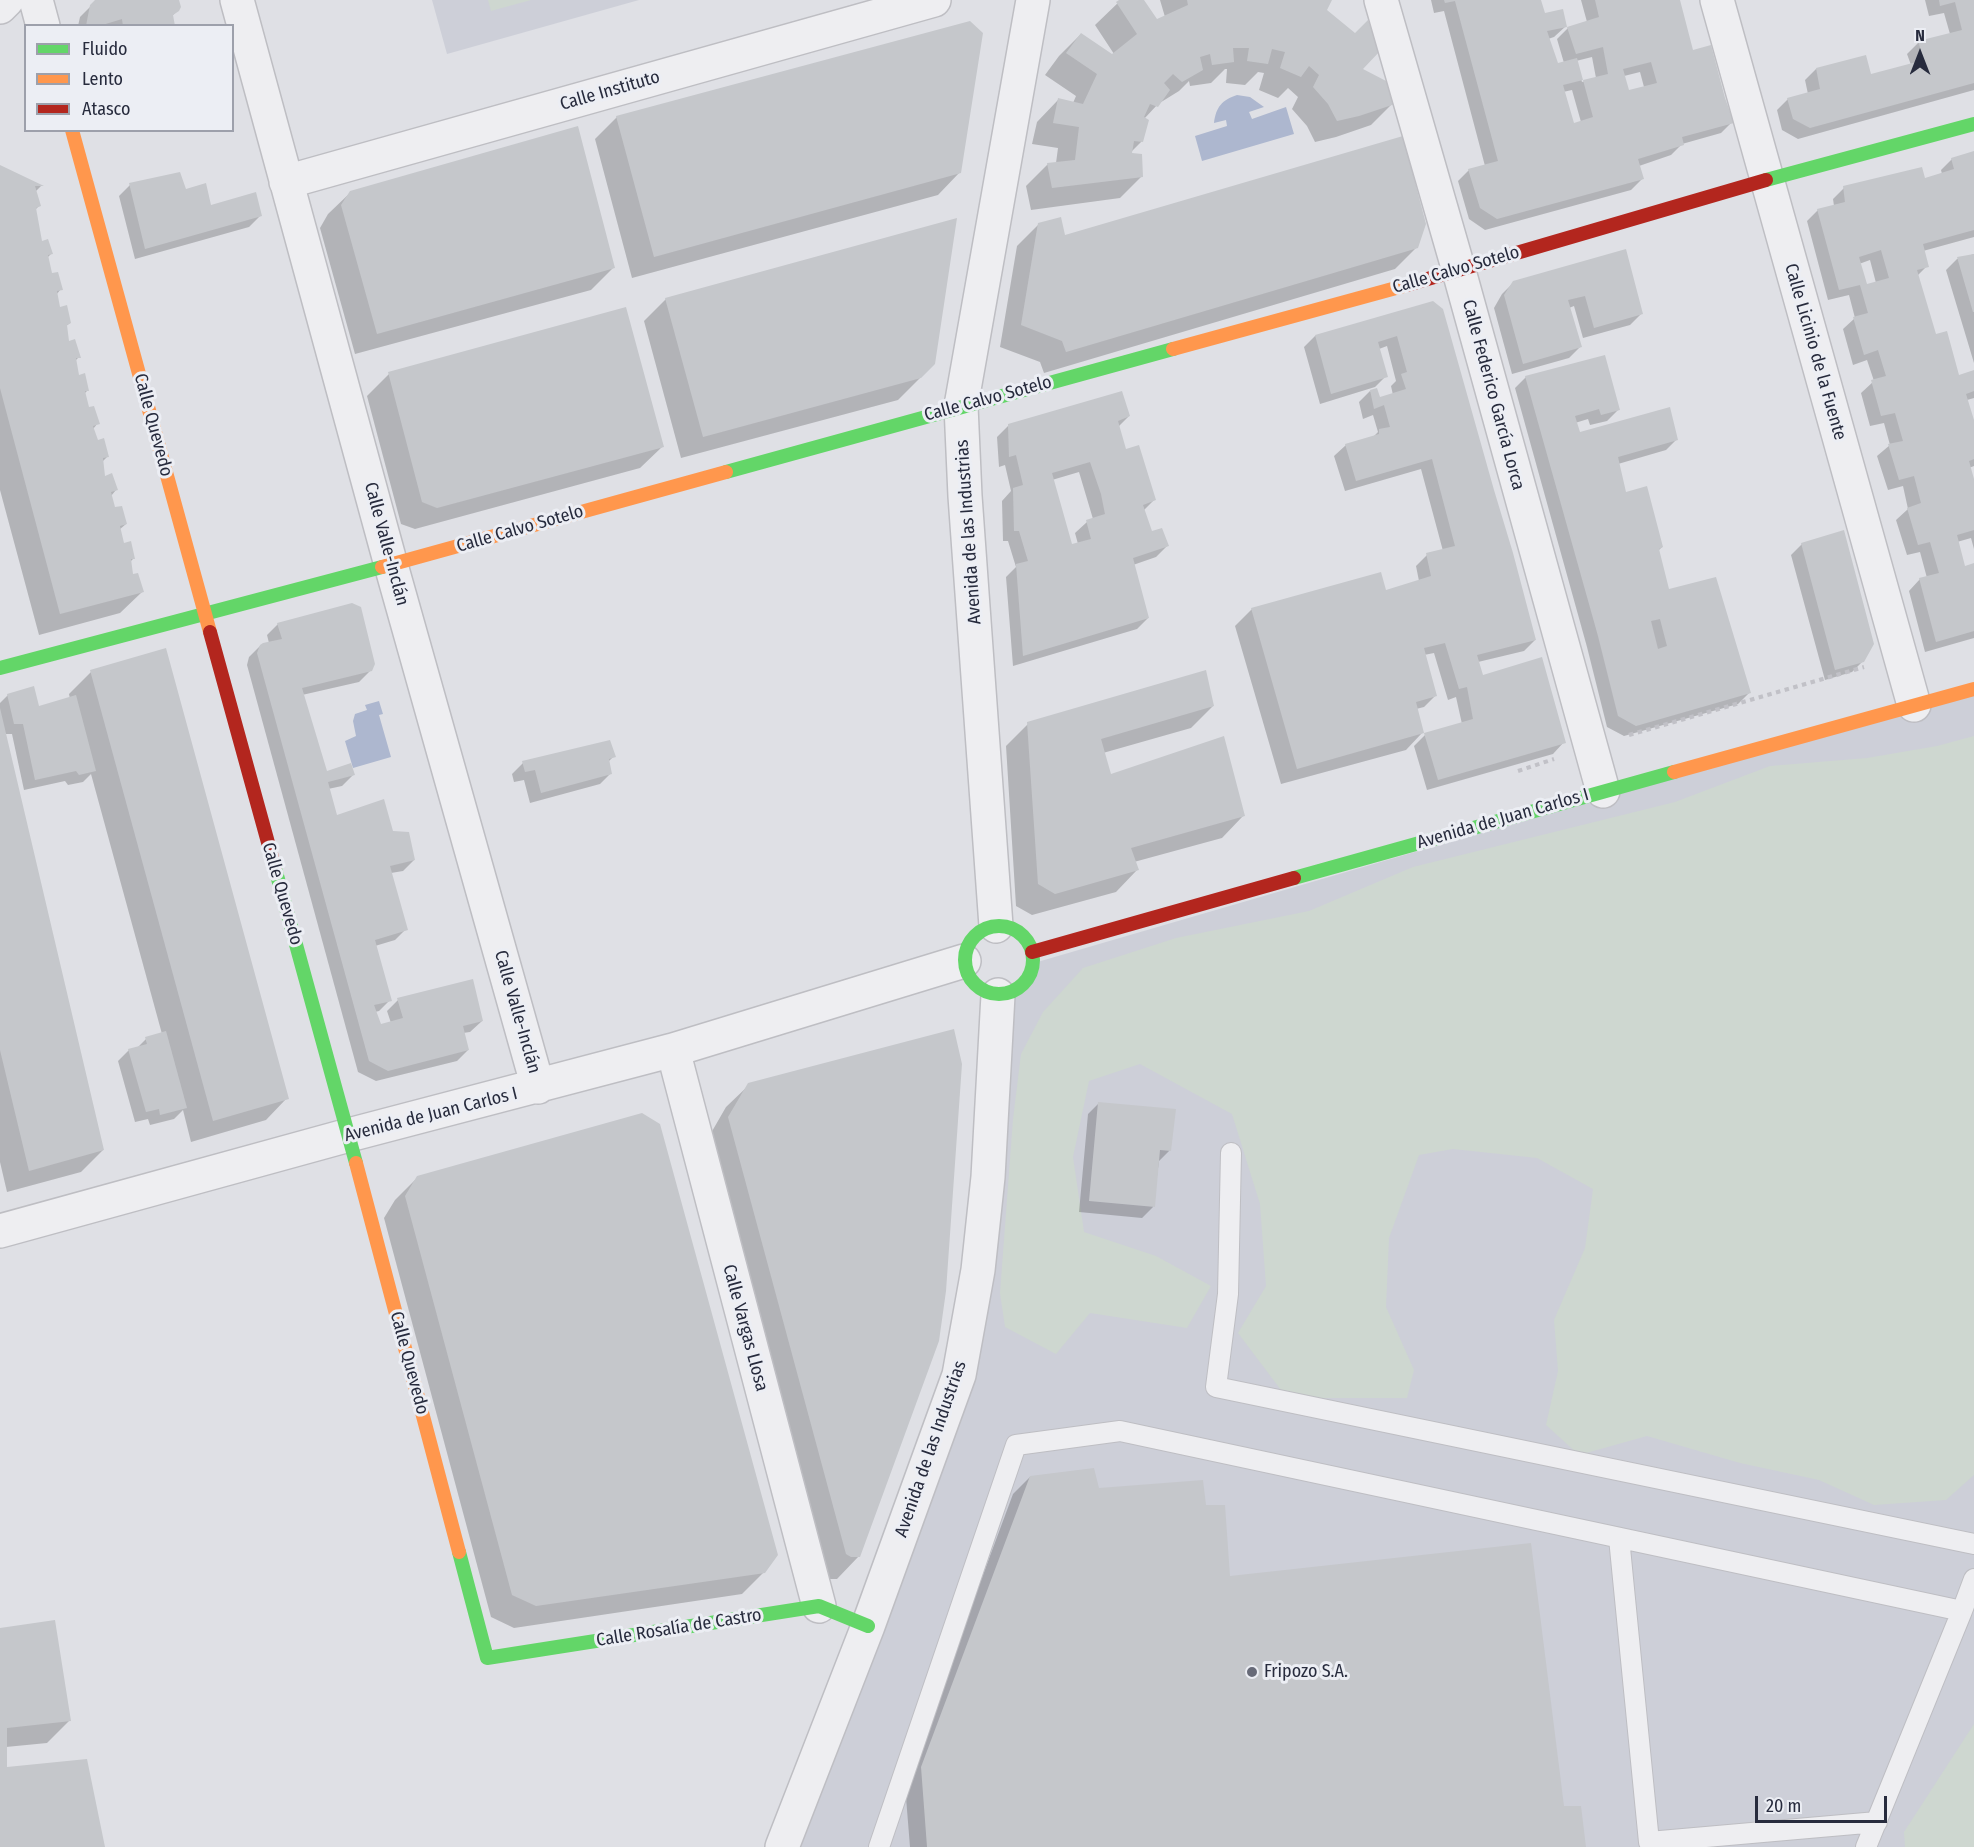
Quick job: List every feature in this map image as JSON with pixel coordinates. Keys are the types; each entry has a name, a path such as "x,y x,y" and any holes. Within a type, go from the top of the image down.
{"street":[{"path":"0,7 7,0"},
{"path":"36,0 42,24"},
{"name":"Calle Valle-Inclán","path":"237,0 391,565 538,1087"},
{"name":"Calle Instituto","path":"286,182 934,0"},
{"name":"Avenida de las Industrias","path":"996,926 966,508 961,406 1033,0"},
{"name":"Calle Federico García Lorca","path":"1382,0 1603,791"},
{"name":"Calle Licinio de la Fuente","path":"1717,0 1914,705"},
{"name":"Calle Calvo Sotelo","path":"0,668 391,565 1459,270 1767,180 1974,124"},
{"name":"Calle Quevedo","path":"73,132 349,1136 487,1658"},
{"name":"Avenida de Juan Carlos I","path":"1032,952 1974,689"},
{"path":"996,926 1006,927 1023,936 1032,952 1034,963 1026,982 1018,989 998,995 990,994 975,985 969,978 964,961 965,951 977,933 996,926"},
{"name":"Avenida de Juan Carlos I","path":"0,1231 673,1050 964,961"},
{"name":"Avenida de las Industrias","path":"782,1847 868,1626 959,1375 978,1270 988,1177 998,995"},
{"name":"Calle Vargas Llosa","path":"673,1050 819,1606"},
{"path":"819,1606 868,1626"},
{"name":"Calle Rosalía de Castro","path":"487,1658 819,1606"}],"lane":[{"path":"1231,1153 1228,1294 1215,1387 1974,1544"},
{"path":"879,1847 1016,1445 1120,1431 1962,1611"},
{"path":"1619,1538 1649,1842 1876,1822"},
{"path":"1866,1847 1974,1579"}],"path":[{"path":"1508,774 1590,746 1900,657"}],"shaded area":[{"path":"432,0 639,0 447,54"},
{"path":"488,0 531,0 491,11"},
{"path":"1974,689 1974,1847 782,1847 959,1375 1009,993 1026,982 1034,963"},
{"path":"1974,736 1974,1475 1946,1500 1874,1505 1819,1480 1740,1463 1647,1436 1579,1455 1546,1425 1558,1371 1554,1320 1585,1248 1593,1189 1537,1158 1453,1149 1419,1155 1389,1238 1386,1307 1414,1370 1407,1398 1287,1398 1238,1333 1266,1286 1260,1204 1232,1114 1140,1064 1089,1081 1073,1157 1084,1232 1156,1256 1211,1286 1187,1328 1090,1313 1056,1354 1005,1327 1000,1293 1013,1119 1021,1054 1043,1012 1083,968 1176,938 1309,911 1413,867 1675,802 1770,766 1867,758 1937,746"},
{"path":"1974,1724 1974,1847 1905,1847 1904,1832"}],"water":[{"path":"1237,95 1250,97 1264,107 1249,112 1252,119 1286,107 1294,134 1202,161 1195,136 1227,126 1226,120 1214,123 1216,113 1227,99"},
{"path":"379,701 383,714 379,715 391,757 353,768 345,741 356,736 353,721 355,714 367,710 365,705"}],"building":[{"path":"95,0 179,0 181,7 173,15 175,24 123,24 122,19 106,24 86,24 90,5"},
{"path":"1144,0 1157,19 1188,5 1187,0 1332,0 1327,10 1355,33 1368,20 1381,50 1363,69 1388,82 1395,104 1337,121 1328,104 1313,87 1319,75 1309,66 1301,77 1280,68 1285,52 1272,49 1268,64 1247,61 1249,48 1233,48 1234,62 1212,65 1210,54 1200,57 1203,70 1182,82 1173,74 1164,83 1170,90 1158,107 1150,104 1144,117 1149,120 1143,142 1134,141 1132,153 1142,154 1143,177 1052,188 1047,163 1075,160 1079,127 1053,123 1058,98 1083,104 1097,74 1066,53 1081,33 1112,54 1137,34 1116,2"},
{"path":"1444,0 1541,0 1545,13 1563,9 1567,27 1599,17 1595,0 1680,0 1693,50 1711,45 1734,123 1682,137 1684,145 1638,159 1644,179 1497,219 1480,208 1468,169 1498,161 1455,1 1445,3","holes":["1567,27 1576,54 1603,47 1608,74 1583,80 1577,58 1558,63 1547,31","1651,62 1657,83 1629,90 1623,69","1583,80 1593,117 1574,123 1563,85"]},
{"path":"1939,0 1974,0 1974,83 1810,128 1793,119 1787,98 1820,89 1816,68 1866,55 1871,74 1924,60 1918,41 1962,30 1955,2 1940,6"},
{"path":"970,21 983,33 961,173 654,257 616,116"},
{"path":"578,126 615,268 377,334 341,205 350,191"},
{"path":"1403,136 1426,224 1418,248 1066,352 1062,341 1021,325 1038,223 1061,217 1065,235"},
{"path":"1974,151 1974,230 1923,244 1929,267 1917,270 1936,334 1947,331 1959,375 1974,370 1974,391 1966,394 1974,420 1974,459 1969,461 1974,479 1974,530 1957,535 1965,566 1974,563 1974,631 1936,642 1919,578 1939,573 1930,542 1918,545 1907,508 1921,503 1914,476 1899,480 1888,444 1903,441 1895,413 1881,416 1871,380 1886,376 1878,350 1864,355 1853,317 1868,313 1860,285 1839,290 1817,209 1845,202 1843,186 1922,167 1925,178 1954,169 1951,158","holes":["1881,250 1889,278 1867,284 1859,257"]},
{"path":"0,165 44,186 35,186 41,206 36,208 42,241 48,239 53,254 48,255 52,273 58,272 63,290 57,291 60,307 67,305 71,323 67,325 69,341 75,339 81,358 76,358 79,375 85,373 89,391 85,391 89,407 94,406 100,424 93,426 98,440 104,438 109,457 103,458 105,476 112,473 118,490 111,492 115,507 122,506 127,524 120,526 124,543 131,541 135,559 131,559 133,574 138,573 144,592 60,614 0,388"},
{"path":"180,172 186,189 206,183 211,205 256,192 262,216 145,249 129,183"},
{"path":"957,218 935,364 921,378 703,437 665,298"},
{"path":"1626,249 1643,314 1594,328 1585,296 1568,300 1582,347 1523,364 1504,295 1513,281"},
{"path":"1974,254 1974,312 1973,312 1957,257"},
{"path":"1433,301 1443,309 1536,640 1477,655 1483,675 1542,657 1566,743 1438,780 1424,733 1297,769 1251,608 1381,572 1386,590 1431,576 1426,553 1455,546 1432,459 1356,481 1345,444 1379,434 1379,429 1390,427 1384,405 1374,409 1370,390 1377,388 1380,397 1406,389 1401,374 1407,372 1397,336 1378,342 1388,377 1331,394 1315,335","holes":["1445,643 1459,689 1467,687 1473,719 1424,733 1416,702 1437,696 1424,648"]},
{"path":"626,307 664,447 437,508 422,502 388,372"},
{"path":"1605,355 1620,410 1601,415 1599,409 1575,416 1580,432 1670,407 1678,440 1618,457 1626,492 1647,486 1663,547 1659,549 1669,589 1716,577 1751,693 1636,726 1618,716 1598,636 1525,376","holes":["1660,619 1667,646 1658,649 1651,621"]},
{"path":"1122,391 1130,416 1118,421 1126,449 1139,445 1156,500 1143,505 1152,531 1162,528 1169,546 1133,558 1149,618 1023,656 1016,564 1028,561 1019,531 1014,531 1013,488 1023,485 1016,455 1009,457 1008,424","holes":["1090,462 1105,514 1086,520 1091,539 1072,544 1052,473"]},
{"path":"1844,530 1874,644 1864,662 1835,670 1801,543"},
{"path":"352,603 361,607 375,664 372,671 302,688 327,771 351,763 355,775 328,782 337,815 384,799 393,831 409,832 415,860 390,866 408,930 375,940 392,1001 374,1005 381,1024 403,1018 397,998 473,979 483,1021 463,1026 469,1050 388,1071 369,1061 257,653 263,643 282,639 277,623"},
{"path":"166,648 289,1099 213,1121 90,670"},
{"path":"1206,670 1214,706 1101,739 1111,774 1224,736 1245,816 1131,848 1139,870 1055,894 1038,884 1027,722"},
{"path":"34,686 39,706 76,695 96,771 79,775 76,771 35,780 23,724 14,724 7,694"},
{"path":"0,708 104,1150 29,1171 0,1050"},
{"path":"610,740 616,757 609,759 612,774 541,793 535,770 525,772 522,761"},
{"path":"954,1029 962,1064 946,1291 939,1341 860,1557 851,1557 846,1554 728,1117 748,1083"},
{"path":"166,1031 187,1108 160,1115 159,1109 146,1112 128,1049 147,1044 145,1037"},
{"path":"1098,1102 1176,1109 1171,1151 1160,1150 1155,1207 1089,1201"},
{"path":"642,1113 660,1124 778,1555 765,1573 536,1606 512,1595 405,1196 417,1176"},
{"name":"Fripozo S.A.","path":"1094,1468 1099,1488 1203,1480 1206,1505 1225,1505 1230,1576 1531,1543 1564,1806 1581,1806 1586,1847 927,1847 921,1767 1030,1476"},
{"path":"55,1620 71,1721 7,1728 7,1767 87,1759 105,1847 0,1847 0,1628"}],"traffic: fast":[{"path":"1766,180 1974,124"},
{"path":"726,472 1173,349"},
{"path":"0,668 382,567"},
{"path":"1294,878 1674,772"},
{"path":"275,868 356,1163"},
{"path":"992,926 1006,926 1018,931 1028,941 1033,960 1028,979 1018,989 1006,994 992,994 980,989 970,979 965,967 965,953 970,941 980,931 992,926"},
{"path":"459,1552 487,1658 819,1606 868,1626"}],"traffic: slow":[{"path":"73,132 210,632"},
{"path":"1173,349 1407,285"},
{"path":"382,567 726,472"},
{"path":"1674,772 1974,689"},
{"path":"356,1163 459,1552"}],"traffic: jam":[{"path":"1407,285 1766,180"},
{"path":"210,632 275,868"},
{"path":"1032,952 1294,878"}],"place":[{"name":"Fripozo S.A.","path":"1252,1672"}]}
